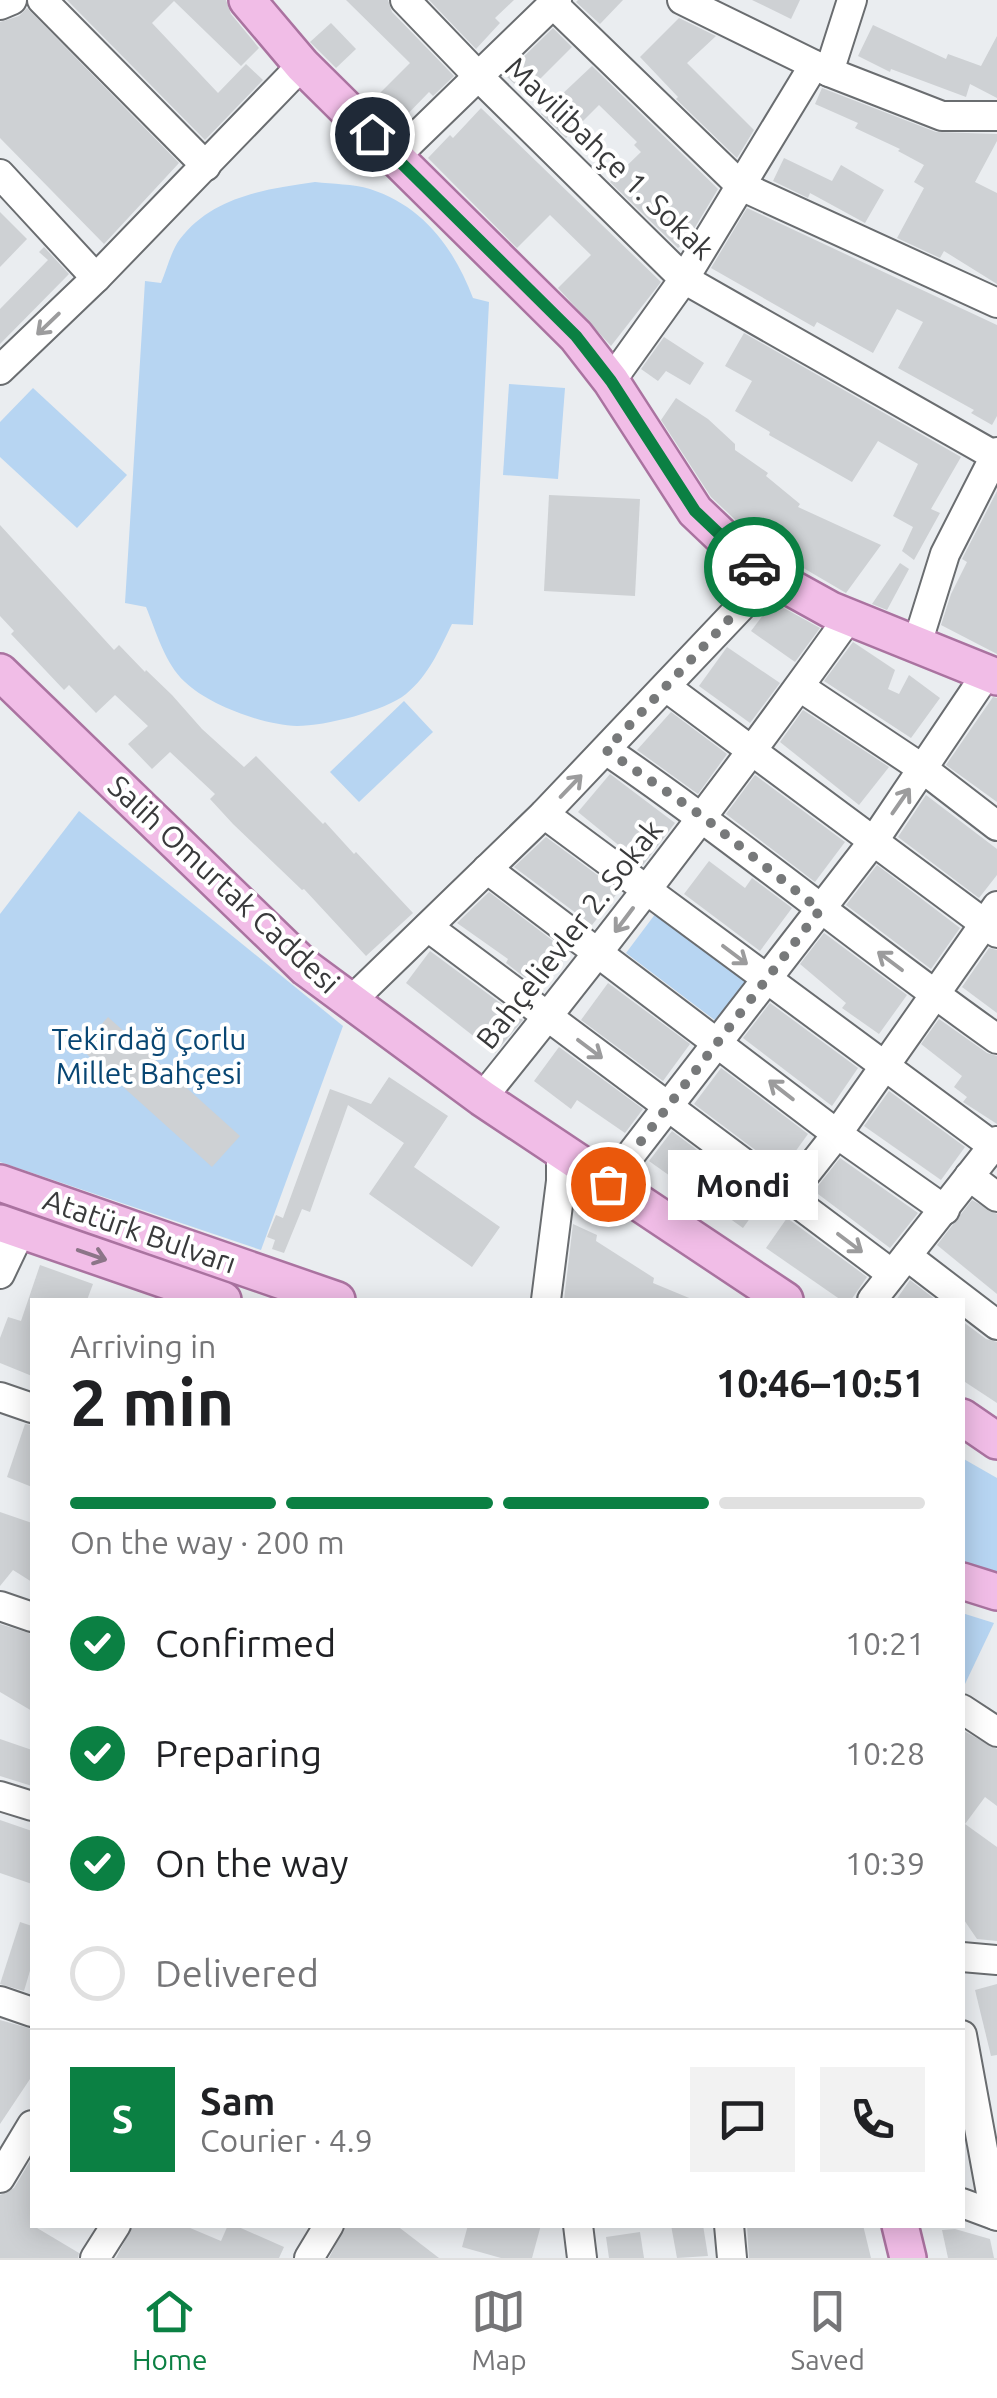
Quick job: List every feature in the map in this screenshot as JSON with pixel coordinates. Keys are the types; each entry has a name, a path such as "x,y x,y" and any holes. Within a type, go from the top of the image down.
{"main road":[{"path":"247,0 302,65 576,336 611,381 695,511 755,568 849,617 992,675"},
{"name":"Salih Omurtak Caddesi","path":"0,672 295,957 482,1098 783,1298"},
{"name":"Atatürk Bulvarı","path":"0,1183 330,1298"},
{"name":"Salih Omurtak Caddesi","path":"608,1184 745,1298"},
{"name":"Atatürk Bulvarı","path":"10,1226 217,1298"},
{"path":"965,1419 997,1441"},
{"path":"965,1438 997,1454"},
{"path":"965,1583 997,1592"},
{"path":"901,2228 908,2258"}],"street":[{"path":"0,5 12,0"},
{"path":"42,0 206,166"},
{"name":"Mavilibahçe 1. Sokak","path":"405,0 684,279 996,456"},
{"path":"682,0 821,69 942,116 997,116"},
{"path":"611,381 684,279 741,186 821,69 852,0"},
{"path":"395,157 555,2 741,186 997,303"},
{"path":"0,370 96,278 302,65"},
{"path":"0,174 96,278"},
{"path":"917,644 945,554 996,456"},
{"path":"352,1001 544,814 770,576"},
{"name":"Bahçelievler 2. Sokak","path":"482,1098 753,751 849,617"},
{"path":"608,1184 874,839 992,675"},
{"path":"666,687 993,921 788,1196"},
{"path":"800,687 923,769 997,826"},
{"path":"606,750 702,816 820,910 997,1039"},
{"path":"544,814 995,1143 874,1298"},
{"path":"487,869 837,1134 945,1210"},
{"path":"428,927 788,1196 953,1298"},
{"path":"546,1298 561,1152"},
{"path":"970,1176 997,1197"},
{"path":"0,1274 10,1226"},
{"path":"965,1305 997,1325"},
{"path":"0,1398 30,1407"},
{"path":"0,1606 30,1616"},
{"path":"965,1710 997,1732"},
{"path":"0,1796 30,1805"},
{"path":"965,1957 997,1960"},
{"path":"0,2001 30,2011"},
{"path":"965,2051 996,2215"},
{"path":"0,2178 30,2128"},
{"path":"965,2204 996,2215"},
{"path":"96,2258 114,2228"},
{"path":"309,2258 327,2228"},
{"path":"578,2228 582,2258"},
{"path":"728,2228 732,2258"}],"green space":[{"path":"315,182 370,189 406,206 446,246 473,298 489,302 473,625 452,624 427,670 414,687 396,700 354,716 297,726 237,712 195,690 172,666 146,607 125,603 145,281 161,283 180,239 208,213 259,192"},
{"path":"509,384 565,388 558,479 503,475"},
{"path":"33,388 127,475 77,528 0,457 0,422"},
{"path":"404,701 433,732 359,802 330,772"},
{"name":"Tekirdağ Çorlu Millet Bahçesi","path":"79,811 343,1026 261,1250 0,1162 0,914"},
{"path":"659,909 749,977 716,1021 626,953"},
{"path":"965,1460 997,1478 997,1576 965,1565"},
{"path":"965,1614 994,1623 965,1684"}],"building":[{"path":"67,0 226,0 231,14 259,48 241,66 174,1 152,23 218,93 246,64 263,80 205,140"},
{"path":"346,0 388,0 392,12 454,76 433,96 429,92 395,127 370,103 410,63"},
{"path":"429,0 514,0 495,18 500,23 476,49"},
{"path":"578,0 623,0 600,24"},
{"path":"752,0 800,0 791,19"},
{"path":"27,8 179,163 104,244 0,138 0,22 19,16"},
{"path":"679,18 716,36 687,63 754,130 737,158 676,99 640,57"},
{"path":"331,23 356,49 336,68 310,42"},
{"path":"873,25 946,59 948,54 981,66 997,36 997,98 970,84 966,97 891,69 890,72 858,56"},
{"path":"553,28 572,47 525,94 505,75"},
{"path":"592,66 718,189 688,239 678,248 610,182 641,152 634,145 637,142 599,105 566,138 541,114"},
{"path":"822,88 936,132 997,134 975,182 997,193 997,284 944,251 940,258 897,238 924,188 914,182 924,165 855,128 858,123 815,104"},
{"path":"481,108 661,282 611,346 558,288 591,255 550,215 517,248 428,158"},
{"path":"784,158 832,181 841,165 884,190 865,223 810,193 808,198 773,181"},
{"path":"747,208 997,325 997,416 992,425 971,413 974,410 898,368 923,322 897,309 873,353 817,322 814,327 711,268"},
{"path":"0,212 27,239 0,267"},
{"path":"44,247 69,274 0,344 0,309 48,260 39,252"},
{"path":"744,333 961,457 931,509 940,513 914,560 902,551 913,527 893,516 918,464 878,441 852,482 735,411 752,381 725,366"},
{"path":"664,337 704,363 690,385 666,371 658,381 641,369"},
{"path":"676,398 708,419 735,444 735,450 768,473 766,476 800,504 798,507 881,545 846,593 759,542 711,497 661,420"},
{"path":"997,491 997,654 941,625 967,562 962,559"},
{"path":"549,495 640,499 635,596 544,591"},
{"path":"0,525 114,650 119,645 244,767 256,756 413,913 366,956 304,889 233,824 210,799 215,794 170,752 152,769 128,744 148,726 115,695 96,713 69,685 64,690 11,634 14,631 0,616"},
{"path":"900,563 909,569 887,610 872,604"},
{"path":"773,602 820,628 795,662 751,631"},
{"path":"853,642 895,670 888,689 899,694 909,675 940,698 911,738 824,681"},
{"path":"727,647 780,683 750,723 699,686"},
{"path":"993,697 997,698 997,802 946,765"},
{"path":"803,710 889,767 859,805 780,742"},
{"path":"671,712 727,754 698,794 637,750"},
{"path":"610,774 675,823 643,865 578,812"},
{"path":"755,775 845,842 815,882 726,814"},
{"path":"926,795 997,849 997,875 979,898 898,837"},
{"path":"546,837 619,891 592,925 514,867"},
{"path":"709,861 745,888 752,878 792,908 760,951 684,894"},
{"path":"877,865 960,928 931,969 846,905"},
{"path":"489,892 569,953 541,990 506,963 508,959 457,923"},
{"path":"824,933 907,995 879,1034 842,1008 846,1003 800,964"},
{"path":"989,948 997,950 997,1013 962,987"},
{"path":"430,951 523,1020 495,1053 406,983"},
{"path":"608,983 690,1044 663,1081 581,1020"},
{"path":"770,1003 858,1068 832,1106 743,1038"},
{"path":"108,1017 240,1136 212,1167 80,1048"},
{"path":"939,1019 997,1056 997,1124 963,1102 967,1097 954,1087 962,1076 921,1044"},
{"path":"559,1047 643,1109 625,1133 577,1100 571,1109 534,1081"},
{"path":"721,1068 808,1134 782,1170 694,1104"},
{"path":"389,1077 448,1116 414,1167 500,1227 472,1267 369,1194 404,1143 348,1105 310,1212 302,1209 284,1253 272,1249 275,1240 267,1237 276,1215 283,1218 330,1089 371,1104"},
{"path":"889,1091 965,1147 941,1180 864,1126"},
{"path":"672,1131 763,1200 743,1228 649,1161"},
{"path":"840,1158 918,1213 890,1248 814,1191"},
{"path":"972,1200 997,1214 997,1294 937,1245"},
{"path":"787,1218 867,1277 852,1298 838,1298 766,1248"},
{"path":"573,1224 597,1235 596,1241 654,1278 653,1283 689,1298 564,1298"},
{"path":"40,1265 93,1284 88,1298 30,1298 30,1375 0,1363 0,1338 8,1317 21,1321"},
{"path":"910,1280 933,1298 897,1298"},
{"path":"965,1323 997,1342 997,1403 965,1382"},
{"path":"25,1424 30,1425 30,1486 7,1477"},
{"path":"0,1512 30,1522 30,1581 13,1570 0,1586"},
{"path":"0,1624 30,1633 30,1710 0,1692"},
{"path":"965,1732 997,1749 997,1806 985,1797 965,1824"},
{"path":"0,1739 30,1749 30,1785 0,1776"},
{"path":"0,1820 30,1830 30,1883 0,1873"},
{"path":"965,1824 997,1847 997,1941 977,1939 965,1921"},
{"path":"20,1922 30,1925 30,1971 24,1991 0,1984"},
{"path":"997,1984 997,2055 991,2056 975,1990"},
{"path":"0,2020 30,2028 30,2079 0,2124"},
{"path":"30,2161 30,2228 37,2228 79,2253 78,2258 0,2258 0,2195 14,2188"},
{"path":"131,2228 190,2228 221,2241 227,2228 241,2228 284,2247 279,2258 116,2258"},
{"path":"344,2228 400,2228 439,2258 329,2258"},
{"path":"467,2228 540,2228 532,2258 501,2258 462,2247"},
{"path":"672,2228 703,2228 708,2256 677,2258"},
{"path":"747,2228 864,2228 871,2258 749,2258"},
{"path":"955,2229 990,2239 994,2258 948,2258 942,2230"},
{"path":"640,2232 644,2258 609,2258 606,2237"}],"way so far":[{"path":"608,1184 820,910 702,816 606,750 770,576 754,567"}],"place":[{"name":"Mondi","path":"608,1184"}],"route":[{"path":"372,134 576,336 611,381 695,511 754,567"}]}
